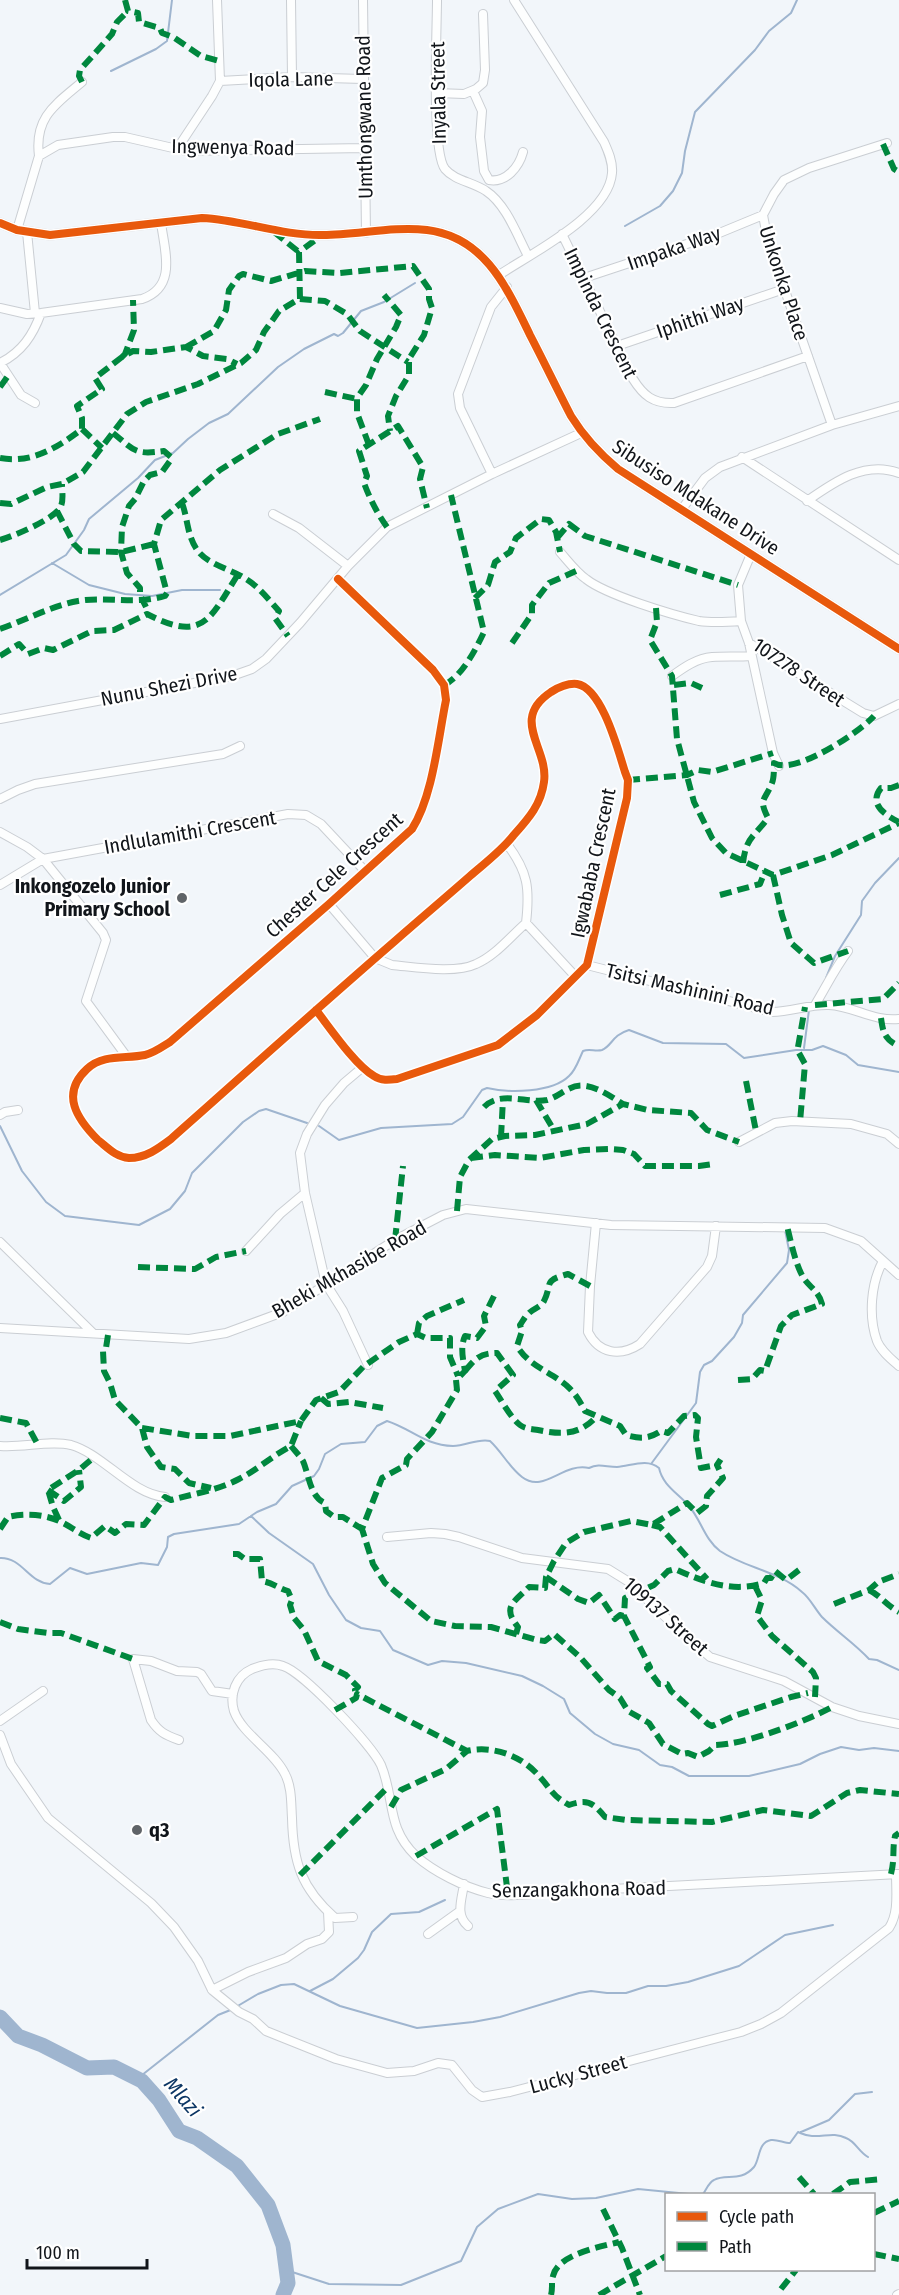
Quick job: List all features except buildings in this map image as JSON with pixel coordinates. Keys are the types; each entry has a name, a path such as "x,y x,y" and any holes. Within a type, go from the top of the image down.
{"street":[{"path":"177,149 220,81 217,0"},
{"path":"291,0 292,78"},
{"name":"Umthongwane Road","path":"363,0 366,233"},
{"name":"Inyala Street","path":"437,0 437,141 441,161 449,172 492,196 504,212 528,256"},
{"path":"499,275 562,234 602,201 608,188 612,169 607,148 597,130 514,0"},
{"path":"437,93 464,94 479,87 484,78 483,14"},
{"name":"Iqola Lane","path":"220,81 292,78 363,79"},
{"path":"35,403 21,395 0,363 21,349 32,334 38,313 22,231 39,156 38,146 44,117 82,82"},
{"path":"473,91 482,111 480,137 484,171 489,180 498,180 516,169 523,152"},
{"name":"Ingwenya Road","path":"39,156 58,145 113,137 125,137 186,151 365,148"},
{"name":"Unkonka Place","path":"832,425 784,289 764,227 763,215 774,194 784,180 792,174 887,143"},
{"name":"Impaka Way","path":"584,279 717,234 763,215"},
{"name":"Sibusiso Mdakane Drive","path":"0,223 38,235 63,235 202,218 220,219 303,235 427,230 444,234 471,246 499,275 507,287 581,433 618,469 899,648"},
{"path":"0,308 38,313 150,296 159,289 166,276 167,267 161,224"},
{"name":"Impinda Crescent","path":"562,234 641,392 660,404 674,404 808,356"},
{"path":"492,474 460,408 458,394 491,307 507,287"},
{"name":"Iphithi Way","path":"617,346 784,289"},
{"path":"682,509 705,477 720,467 832,425 899,406"},
{"name":"Nunu Shezi Drive","path":"0,719 232,676 252,669 266,659 288,636 348,566 387,527 492,474 581,433"},
{"path":"742,457 899,560"},
{"path":"807,501 847,477 871,468 899,473"},
{"path":"273,514 299,528 348,566"},
{"path":"560,552 586,579 597,586 643,604 699,620 741,621"},
{"name":"107278 Street","path":"751,554 738,585 741,621 749,643 863,713 874,716 899,704"},
{"name":"Chester Cele Crescent","path":"127,1057 146,1055 170,1042 329,904 412,829 419,818 426,801 446,700 444,685 433,670 338,579"},
{"path":"749,643 768,731 779,766"},
{"path":"672,676 687,665 711,657 752,656"},
{"name":"Igwababa Crescent","path":"127,1057 107,1059 91,1065 76,1083 73,1096 80,1120 110,1150 122,1157 137,1157 155,1150 171,1139 316,1010 375,958 507,844 536,809 544,785 544,766 532,728 534,712 547,695 555,690 571,684 584,687 599,702 628,780 627,798 587,965 537,1015 498,1046 397,1079 384,1080 374,1077 316,1010"},
{"path":"0,799 35,784 223,753 240,747"},
{"name":"Indlulamithi Crescent","path":"0,885 43,859 288,814 306,815 321,824 365,871"},
{"path":"0,832 43,859 96,922 106,940 86,1001 127,1057"},
{"path":"329,904 375,958 392,965 448,969 469,967 486,958 526,923 528,901 525,875 507,844"},
{"path":"526,923 575,976"},
{"path":"815,1005 837,964 848,951"},
{"name":"Tsitsi Mashinini Road","path":"587,965 772,1011 792,1011 815,1005 840,1006 888,1020 899,1019"},
{"path":"363,1067 334,1093 304,1139 300,1153 305,1193 326,1284 343,1311 368,1365"},
{"path":"3,1113 18,1110"},
{"path":"739,1142 775,1123 792,1121 851,1124 887,1134 899,1144"},
{"path":"246,1251 280,1214 305,1193"},
{"name":"Bheki Mkhasibe Road","path":"0,1328 189,1339 210,1337 283,1312 395,1240 443,1215 479,1209 597,1223 825,1228 861,1241 899,1275"},
{"path":"597,1223 588,1332 591,1339 603,1350 616,1353 632,1349 640,1344 707,1267 712,1256 716,1227"},
{"path":"0,1242 93,1333"},
{"path":"883,1261 873,1288 874,1328 882,1349 899,1366"},
{"path":"0,1446 70,1445 86,1452 148,1492 165,1497"},
{"name":"109137 Street","path":"387,1537 445,1534 522,1558 598,1567 616,1573 710,1657 771,1676 832,1707 859,1716 899,1724"},
{"path":"178,1740 164,1735 151,1720 134,1659 151,1661 177,1671 197,1672 201,1674 212,1691 233,1694 234,1711 237,1718 285,1772 290,1790 292,1841 296,1864 305,1883 328,1912 340,1919 352,1917"},
{"name":"Senzangakhona Road","path":"233,1694 242,1675 264,1665 284,1666 300,1676 335,1710 378,1758 388,1787 393,1820 398,1834 407,1847 429,1865 464,1884 489,1893 508,1894 897,1874"},
{"path":"0,1721 43,1691"},
{"path":"0,1735 11,1764 48,1818 151,1903 174,1927 198,1960 212,1990 248,1972 286,1958 307,1944 322,1939 329,1932 328,1912"},
{"name":"Lucky Street","path":"212,1990 266,2031 336,2059 387,2073 414,2071 438,2063 452,2065 472,2090 482,2097 510,2092 730,2035 769,2020 889,1929 897,1910 897,1874"},
{"path":"464,1884 460,1911 463,1922 468,1926"},
{"path":"428,1934 460,1911"}],"waterway":[{"path":"111,71 156,49 167,41 172,0"},
{"path":"625,226 660,206 673,191 682,173 695,112 755,50 769,31 791,13 797,0"},
{"path":"0,595 66,555 89,519 138,478 155,460 173,453 209,423 228,414 278,367 304,349 334,334 338,336 343,333 361,311 384,302 415,283"},
{"path":"52,563 89,585 125,594 152,596 182,590 220,590"},
{"path":"826,978 835,956 861,915 862,901 875,883 899,858"},
{"path":"804,1048 809,1010"},
{"path":"319,1126 339,1140 381,1128 452,1124 463,1117 482,1090 487,1088 507,1091 530,1090 552,1086 571,1074 583,1051 602,1050 616,1037 629,1030 663,1043 726,1044 744,1058 796,1050 812,1050 823,1046 846,1055 858,1065 899,1072"},
{"path":"0,1126 22,1171 46,1202 65,1216 139,1225 170,1209 185,1191 192,1173 243,1122 259,1111 266,1109 307,1123"},
{"path":"651,1464 696,1403 700,1372 704,1365 712,1361 734,1337 742,1323 743,1315 787,1263 789,1250 785,1230"},
{"path":"0,1558 14,1562 36,1579 50,1584 70,1568 87,1574 141,1563 158,1565 167,1547 168,1537 174,1534 239,1524 257,1512 276,1504 292,1486 314,1476 325,1454 341,1444 365,1442 377,1426 387,1421 426,1440 443,1445 458,1446 490,1441 517,1473 530,1481 546,1480 580,1467 589,1468 599,1465 617,1467 644,1463 654,1465 659,1468 667,1485 689,1506 720,1551 793,1585 808,1597 822,1617 869,1659 877,1660 899,1670"},
{"path":"251,1516 269,1533 313,1564 329,1595 346,1620 361,1628 380,1631 393,1650 428,1665 442,1661 466,1663 522,1676 564,1699 570,1713 595,1734 613,1744 639,1750 660,1765 672,1767 689,1776 749,1776 800,1764 841,1747 899,1751"},
{"path":"310,1991 333,1979 358,1958 372,1932 391,1914 419,1912 445,1900"},
{"path":"236,2007 258,1994 281,1985 294,1984 340,2006 417,2028 473,2022 500,2017 579,1993 591,1991 626,1993 648,1986 688,1982 739,1966 785,1935 833,1925"},
{"path":"137,2079 218,2015 233,2009"},
{"name":"Mlazi","path":"0,2017 18,2036 42,2045 87,2068 114,2067 142,2081 159,2100 179,2131 197,2138 237,2166 268,2205 283,2245 288,2283 283,2295"},
{"path":"801,2132 829,2120 855,2094 872,2092"},
{"path":"704,2193 714,2180 744,2175 749,2172 756,2164 761,2147 767,2141 790,2143 798,2132 810,2136 842,2136 868,2157"},
{"path":"286,2270 329,2284 401,2285 461,2261 477,2227 498,2209 538,2194 572,2199 596,2198 638,2189 679,2193"}],"marked path":[{"path":"125,0 128,11 138,13 139,22 160,28 162,33 173,37 201,56 219,61"},
{"path":"82,82 79,76 80,70 112,34 117,22 128,11"},
{"path":"883,144 894,169 899,172"},
{"path":"274,232 299,252"},
{"path":"300,299 299,252 322,235"},
{"path":"186,347 214,331 226,310 229,290 243,274 271,281 305,271 340,273 413,266 429,289 432,308 424,335 409,359 409,375 396,396 388,416 390,431"},
{"path":"369,445 357,413 357,398 366,385 401,315 384,295"},
{"path":"0,503 11,504 47,487 62,484 83,472 127,414 146,402 198,384 241,363 256,350 264,332 279,311 299,299 325,301 347,314 360,331 408,362"},
{"path":"122,357 134,330 133,300"},
{"path":"0,458 22,459 43,453 82,429 82,418 77,406 102,389 95,378 133,351 151,352 186,347 203,356 227,359 237,364"},
{"path":"0,387 8,376"},
{"path":"325,392 357,399"},
{"path":"0,629 68,603 100,599 143,600 165,596 167,593 154,544 161,520 220,470 278,434 320,419"},
{"path":"387,527 364,483 367,476 359,451 398,426 423,467 420,479 427,508"},
{"path":"82,429 102,448"},
{"path":"113,433 136,450 141,452 164,451 172,458 162,472 150,475 144,481 129,506 122,527 121,552 127,573 140,588 140,595 146,607"},
{"path":"0,540 32,527 56,513 62,502 62,484"},
{"path":"444,685 457,676 472,655 484,632 451,495"},
{"path":"182,503 194,546 207,560 241,576 260,590 279,611 275,618 288,636"},
{"path":"57,511 74,544 81,551 121,552 154,544"},
{"path":"475,598 488,585 495,562 510,552 516,538 541,519 549,520 556,532 560,552"},
{"path":"557,538 569,524 585,536 738,585"},
{"path":"512,643 532,614 532,605 549,583 576,571"},
{"path":"0,656 19,644 28,654 44,648 53,650 92,631 114,630 147,614 181,626 193,626 203,622 211,615 237,576"},
{"path":"656,608 657,622 650,640 672,676 677,739 694,802 712,838 726,853 773,875 832,855 899,823"},
{"path":"674,685 691,683 702,688"},
{"path":"743,863 751,838 768,818 763,803 773,781 774,763 783,765 811,758 855,732 874,716"},
{"path":"628,780 687,775 698,770 712,772 773,753"},
{"path":"899,785 881,788 876,799 880,808 899,822"},
{"path":"720,895 760,884 765,871"},
{"path":"773,875 791,943 814,963 848,951"},
{"path":"815,1005 883,999 899,983"},
{"path":"798,1047 805,1007"},
{"path":"881,1018 886,1035 899,1046"},
{"path":"799,1053 805,1064 800,1122"},
{"path":"746,1081 756,1131"},
{"path":"484,1107 498,1099 506,1098 547,1100 575,1086 591,1087 623,1104"},
{"path":"501,1137 503,1099"},
{"path":"536,1100 555,1132"},
{"path":"457,1211 460,1177 469,1160 492,1139 535,1135 587,1124 623,1104 648,1110 691,1113 707,1130 739,1142"},
{"path":"471,1158 495,1155 540,1158 584,1150 609,1149 634,1154 645,1166 713,1164"},
{"path":"395,1240 403,1166"},
{"path":"738,1380 752,1379 760,1370 765,1371 781,1326 792,1315 822,1304 819,1296 800,1271 787,1226"},
{"path":"138,1267 195,1269 216,1257 246,1251"},
{"path":"590,1286 568,1274 551,1281 542,1303 531,1311 520,1325 522,1331 517,1346 527,1359 566,1385 577,1397 585,1411 620,1426 626,1435 644,1438 661,1431 668,1433 684,1416 695,1415 698,1418 696,1437 701,1468 717,1465"},
{"path":"494,1296 484,1316 486,1326 477,1338 465,1336 463,1340 465,1371 456,1380 457,1390 432,1432 407,1459 406,1465 382,1478 362,1529 373,1564 385,1583 431,1621 455,1626 491,1627 545,1641 554,1634 580,1657 609,1690 620,1698 628,1711 649,1723 663,1744 682,1754 688,1753 698,1757 715,1745 743,1741 775,1731 832,1707"},
{"path":"417,1334 419,1323 427,1316 464,1300"},
{"path":"142,1428 193,1436 230,1436 301,1421 316,1400 339,1392 364,1366 399,1342 417,1334 426,1338 450,1338 450,1357 458,1376"},
{"path":"108,1335 106,1348 103,1351 104,1371 115,1400 142,1428 147,1447 161,1467 175,1469 189,1483 211,1488"},
{"path":"465,1371 478,1358 486,1354 497,1353 513,1375 495,1391 513,1418 524,1427 555,1433 570,1432 584,1427 597,1416"},
{"path":"321,1398 328,1404 349,1402 383,1408"},
{"path":"0,1418 26,1423 38,1445"},
{"path":"0,1529 8,1517 20,1515 55,1519 91,1538 105,1526 115,1533 126,1524 144,1525 165,1497 171,1500 231,1483 291,1446 301,1421"},
{"path":"291,1446 303,1461 313,1491 325,1503 326,1511 334,1517 343,1517 362,1529"},
{"path":"516,1634 518,1627 511,1615 511,1606 529,1587 545,1588 546,1577 566,1543 584,1532 631,1521 652,1525 687,1503 697,1513 706,1506 707,1496 723,1478 717,1465 723,1456"},
{"path":"59,1520 48,1490 93,1458"},
{"path":"48,1490 64,1501 81,1487 79,1470"},
{"path":"652,1525 660,1527 707,1579"},
{"path":"233,1554 238,1554 245,1559 260,1559 262,1581 288,1591 292,1600 290,1605 294,1618 304,1630 318,1661 346,1675 358,1687 355,1690 357,1694"},
{"path":"799,1570 786,1580 775,1571 764,1583 741,1587 718,1585 675,1569 668,1571 654,1585 625,1598 624,1616 650,1667 647,1668 659,1684 667,1684 671,1691 712,1726 734,1716 808,1693"},
{"path":"834,1604 869,1590 878,1582 899,1574"},
{"path":"546,1577 578,1599 589,1603 599,1595 615,1619 620,1615 624,1616"},
{"path":"755,1586 762,1600 757,1616 772,1636 813,1672 816,1678 815,1697"},
{"path":"869,1590 899,1612"},
{"path":"0,1622 18,1629 61,1633 133,1659"},
{"path":"335,1710 356,1698 357,1694 467,1751 497,1751 516,1758 532,1769 555,1795 569,1805 589,1803 605,1817 626,1820 712,1822 763,1810 811,1816 847,1793 860,1790 899,1794"},
{"path":"391,1807 401,1790 446,1769 467,1751"},
{"path":"300,1875 388,1787"},
{"path":"416,1856 497,1809 508,1895"},
{"path":"891,1874 895,1836 899,1833"},
{"path":"799,2177 813,2193"},
{"path":"834,2193 850,2182 883,2179"},
{"path":"875,2213 899,2201"},
{"path":"603,2209 622,2248 640,2295"},
{"path":"551,2295 553,2276 556,2268 563,2262 591,2249 619,2242"},
{"path":"875,2254 899,2259"},
{"path":"599,2295 665,2257"},
{"path":"781,2289 795,2271"}],"cycle path":[{"path":"0,223 17,230 50,235 202,218 308,235 427,230 447,235 464,243 479,254 503,283 571,416 598,451 618,469 899,649"},
{"path":"316,1010 322,1018 335,1036 359,1064 377,1078 382,1079 397,1079 498,1045 537,1015 587,965 627,798 628,780 608,721 594,696 586,688 577,684 570,684 551,692 539,703 533,713 534,735 544,770 540,798 524,824 503,847 339,990 311,1015 283,1040 171,1139 141,1156 129,1158 112,1152 90,1132 74,1106 74,1088 87,1069 107,1059 148,1054 170,1042 412,829 419,816 430,784 437,749 446,700 444,685 433,670 338,579"}],"place":[{"name":"Inkongozelo Junior Primary School","path":"182,898"},
{"name":"q3","path":"137,1830"}]}
